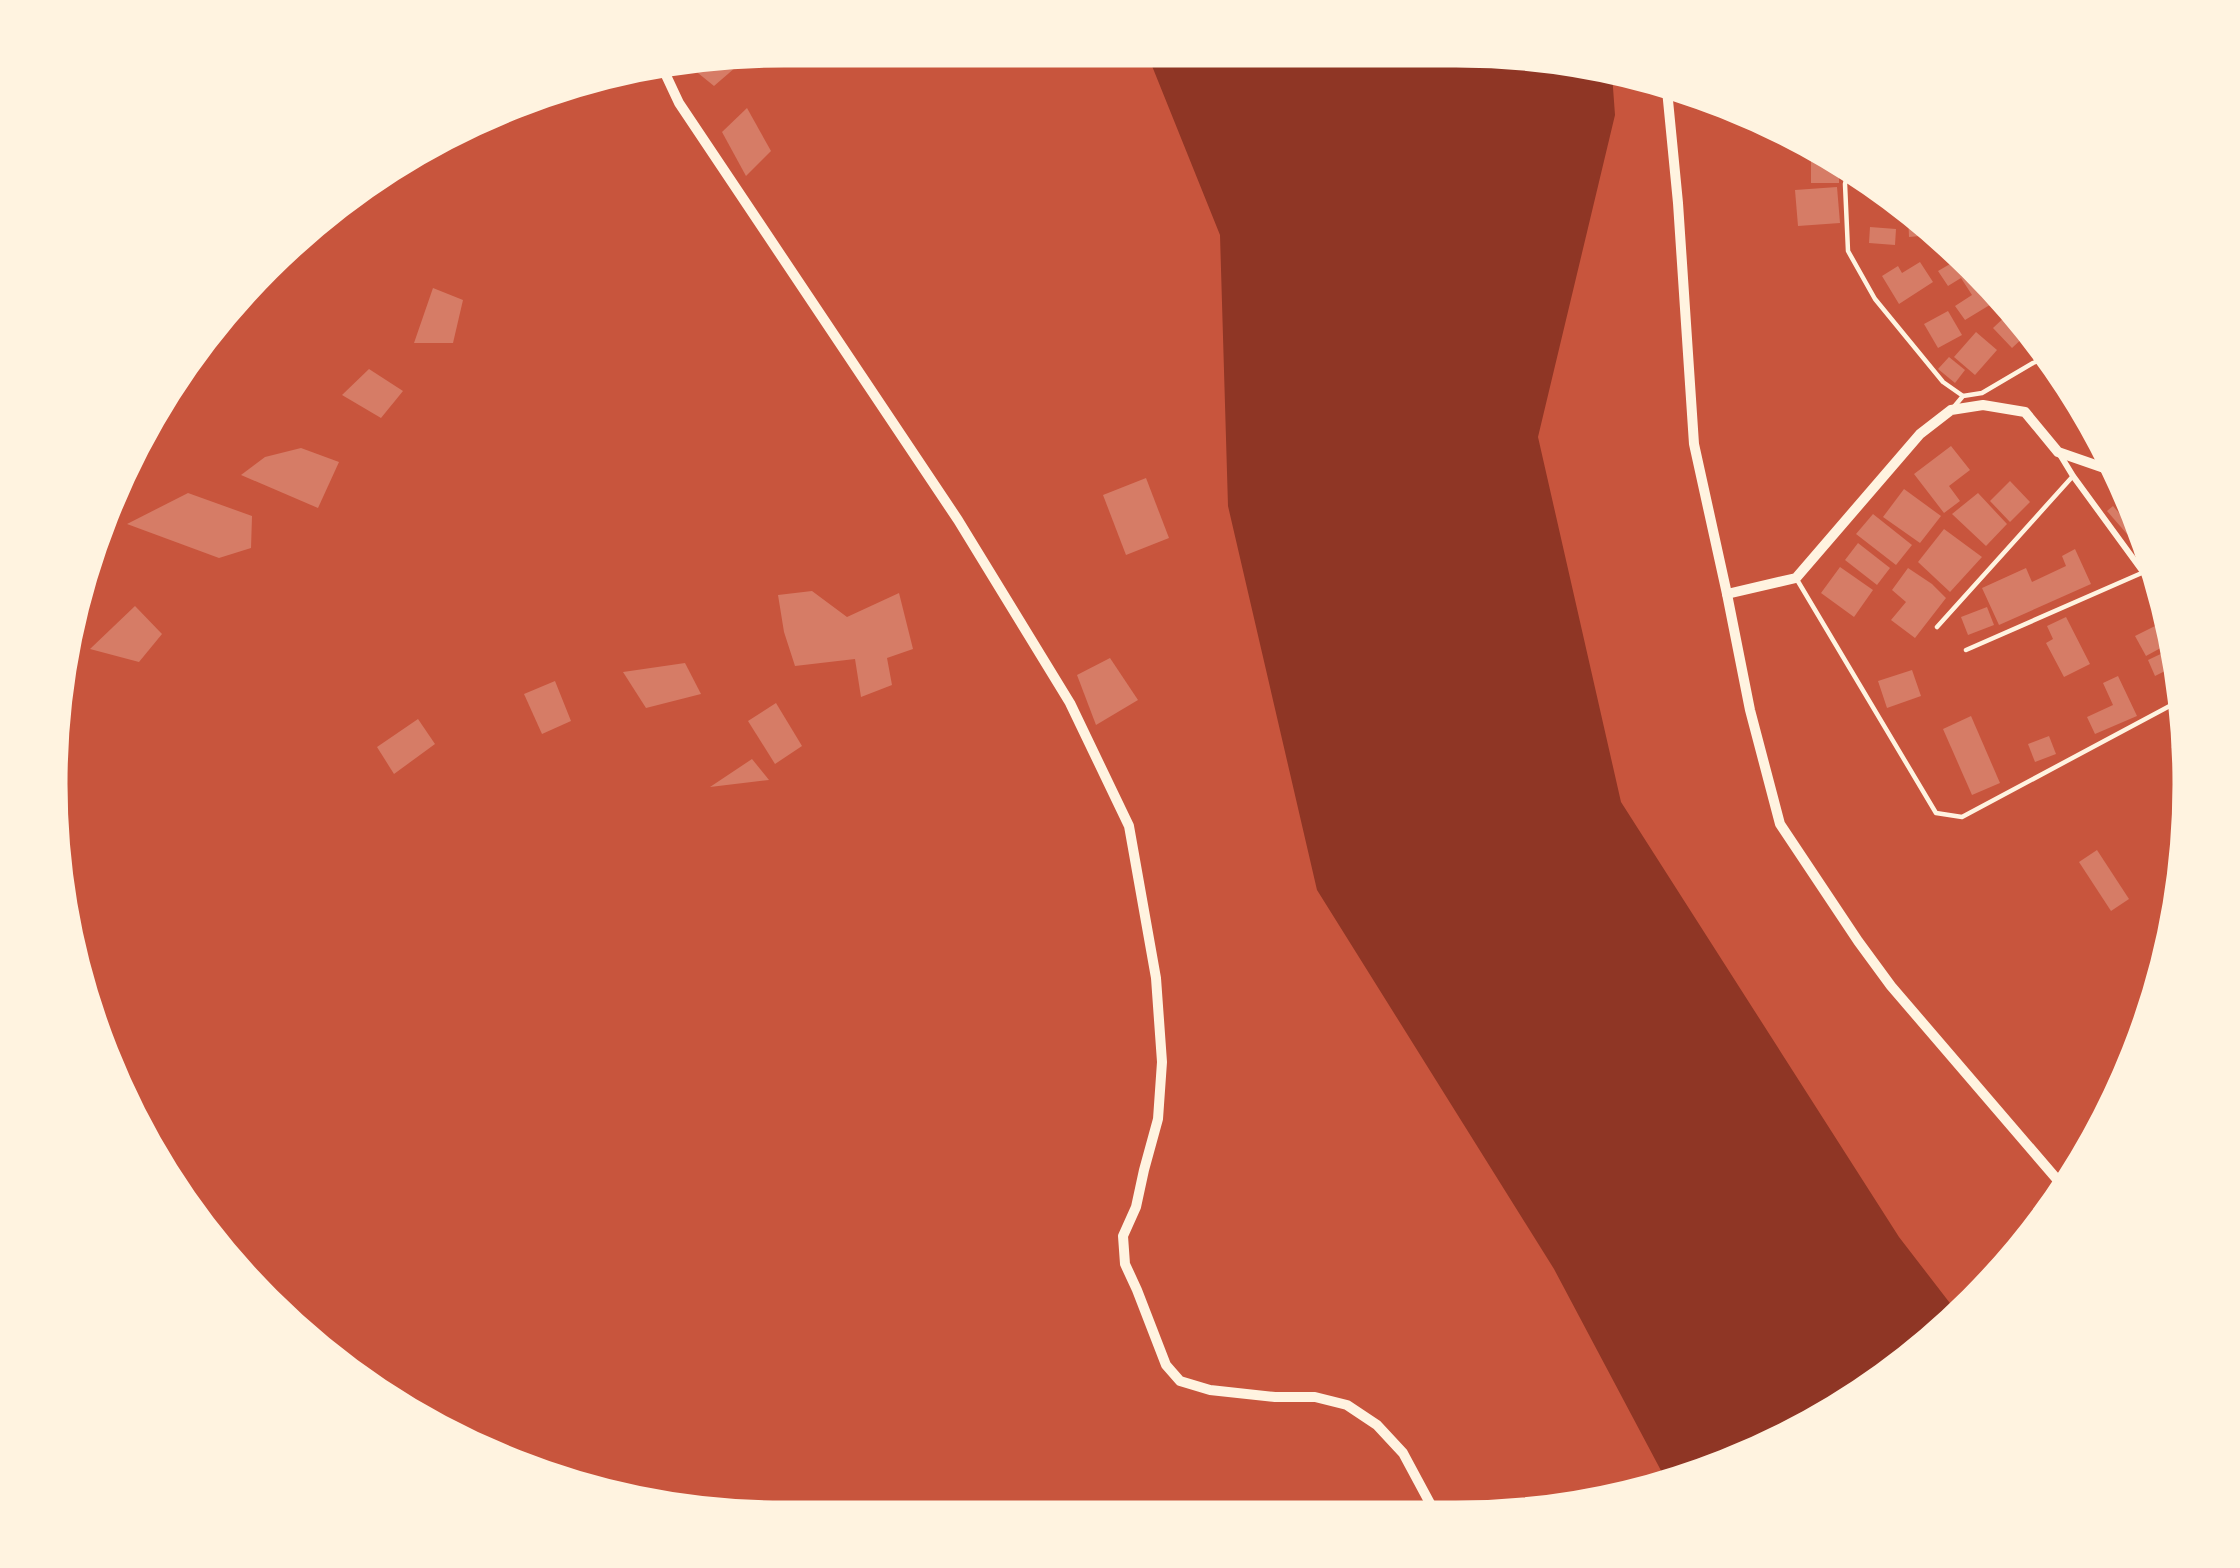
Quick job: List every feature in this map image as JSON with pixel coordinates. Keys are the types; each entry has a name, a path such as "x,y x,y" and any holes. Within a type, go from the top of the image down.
{"street":[{"path":"666,76 679,103 958,520 1009,601 1070,703 1130,826 1156,978 1162,1062 1158,1119 1136,1207 1123,1236 1125,1264 1166,1365 1180,1381 1210,1390 1275,1397 1315,1397 1347,1405 1377,1425 1403,1453 1429,1502"},
{"path":"1668,98 1678,203 1695,444 1750,710 1780,824 1891,986 2056,1178"},
{"path":"1727,594 1796,578 1920,434 1951,410 1983,405 2025,412 2058,452 2140,567"},
{"path":"2058,452 2100,467"}],"lane":[{"path":"1845,181 1848,251 1875,299 1942,382 1963,396"},
{"path":"1951,410 1963,396 1982,393 2037,362"},
{"path":"1937,627 2073,476"},
{"path":"1966,650 2142,573"},
{"path":"1796,578 1936,813 1962,817 2169,706"}],"shaded area":[{"path":"1152,66 1456,66 1550,72 1613,84 1615,115 1538,437 1621,802 1899,1237 1951,1304 1893,1354 1855,1381 1774,1428 1731,1447 1662,1472 1554,1269 1317,890 1228,506 1220,235"}],"building":[{"path":"735,68 714,86 696,71"},
{"path":"747,108 771,151 746,176 722,132"},
{"path":"1811,160 1839,177 1839,183 1811,183"},
{"path":"1837,187 1840,223 1798,226 1795,190"},
{"path":"1870,227 1896,229 1895,245 1869,243"},
{"path":"1909,227 1919,236 1909,237"},
{"path":"1920,262 1933,282 1899,304 1882,276 1898,266 1902,273"},
{"path":"1951,264 1990,305 1965,320 1955,306 1972,295 1961,278 1948,286 1938,271"},
{"path":"433,288 463,300 453,343 414,343"},
{"path":"1948,311 1962,335 1938,348 1924,324"},
{"path":"2003,319 2020,340 2012,348 1993,328"},
{"path":"1976,332 1997,350 1975,375 1954,357"},
{"path":"1949,357 1965,370 1955,383 1938,369"},
{"path":"369,369 403,391 381,418 342,395"},
{"path":"1951,446 1970,470 1949,486 1960,501 1944,513 1914,474"},
{"path":"301,448 339,462 318,508 241,475 265,457"},
{"path":"1146,478 1169,538 1126,555 1103,495"},
{"path":"2010,481 2030,502 2010,522 1990,501"},
{"path":"1904,489 1941,516 1920,543 1883,517"},
{"path":"188,493 252,516 251,548 219,558 127,524"},
{"path":"1978,493 2007,524 1986,546 1952,514"},
{"path":"2113,506 2122,516 2128,533 2127,534 2107,511"},
{"path":"1873,514 1912,545 1896,565 1856,534"},
{"path":"1944,529 1982,557 1950,592 1918,562"},
{"path":"1858,543 1890,568 1877,585 1845,560"},
{"path":"2075,549 2091,584 1999,625 1982,588 2026,568 2032,582 2066,566 2062,556"},
{"path":"1840,567 1873,590 1854,617 1821,593"},
{"path":"1908,568 1932,584 1946,598 1915,638 1891,620 1906,602 1892,590"},
{"path":"812,591 847,617 899,593 913,649 887,658 892,685 861,697 855,659 795,666 784,632 778,595"},
{"path":"135,606 162,634 139,662 90,649"},
{"path":"1987,607 1994,625 1968,635 1961,617"},
{"path":"2066,617 2090,664 2064,677 2046,643 2053,639 2047,626"},
{"path":"2156,626 2161,648 2146,656 2135,636"},
{"path":"2162,653 2165,671 2155,676 2148,660"},
{"path":"1110,658 1138,700 1096,725 1077,675"},
{"path":"685,663 701,694 646,708 623,672"},
{"path":"1912,670 1921,696 1887,708 1878,681"},
{"path":"2118,676 2137,716 2095,734 2087,717 2113,705 2103,683"},
{"path":"555,681 571,721 542,734 524,694"},
{"path":"776,703 802,746 775,764 748,721"},
{"path":"1971,716 2000,783 1972,795 1943,729"},
{"path":"418,719 435,744 394,774 377,747"},
{"path":"2049,736 2056,754 2035,762 2028,744"},
{"path":"752,759 769,780 710,787"},
{"path":"2097,850 2129,899 2111,911 2079,862"}]}
